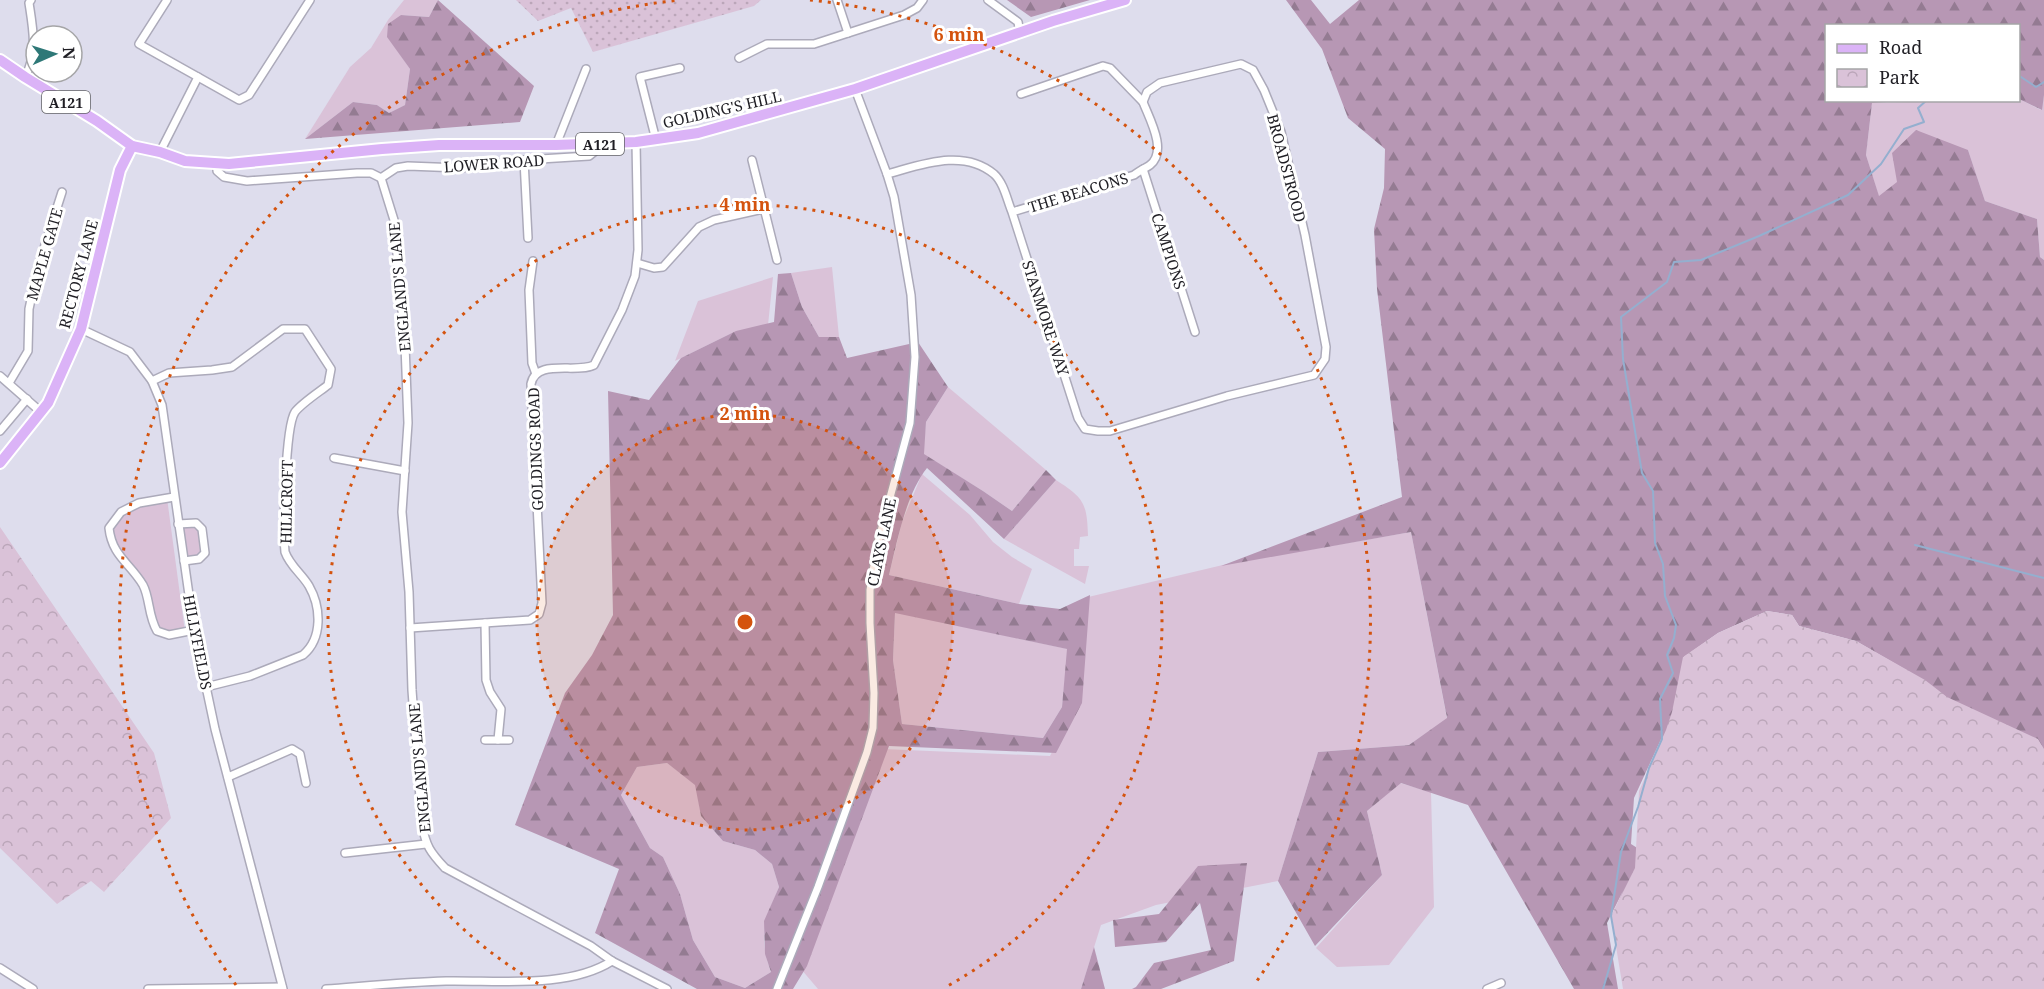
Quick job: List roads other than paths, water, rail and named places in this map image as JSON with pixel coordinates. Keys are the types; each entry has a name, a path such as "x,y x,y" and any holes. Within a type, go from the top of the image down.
{"main road":[{"name":"GOLDING'S HILL","path":"132,146 160,152 185,162 217,164 439,145 556,145 656,140 698,133 855,89 1125,0"},
{"name":"A121","path":"0,60 24,76"},
{"name":"A121","path":"36,84 132,146"},
{"name":"RECTORY LANE","path":"0,463 48,403 81,329 120,170 132,146"}],"street":[{"path":"31,0 29,3 32,24"},
{"path":"167,0 139,44 240,100 249,95 310,0"},
{"path":"837,0 848,33"},
{"path":"739,58 767,44 814,44 904,15 917,8 923,0"},
{"path":"988,0 1018,22 1020,33"},
{"name":"BROADSTROOD","path":"1143,102 1147,92 1160,83 1241,64 1253,70 1281,132 1305,235 1326,347 1324,359 1314,375 1227,396"},
{"path":"1022,94 1103,66 1110,68 1143,102 1157,141 1158,156 1143,169"},
{"path":"656,140 640,77 680,68"},
{"path":"556,145 586,69"},
{"path":"160,152 198,77"},
{"name":"CLAYS LANE","path":"777,989 793,954 845,815 873,728 870,591 877,546 910,423 915,357 911,295 894,197 855,89"},
{"name":"GOLDINGS ROAD","path":"410,628 530,620 535,618 541,609 532,378 547,370 583,368 594,365 622,310 635,276 637,263 636,142"},
{"name":"LOWER ROAD","path":"381,178 396,168 408,166 460,168 525,160 589,156 594,152 597,144"},
{"name":"STANMORE WAY","path":"887,174 958,159 970,162 994,175 1001,185 1011,212 1078,418 1085,429 1110,430 1227,396"},
{"path":"525,160 528,238"},
{"path":"752,160 777,260"},
{"path":"217,164 217,171 224,177 247,181 357,173 371,173 381,178"},
{"name":"THE BEACONS","path":"1011,212 1134,175 1143,169"},
{"name":"CAMPIONS","path":"1143,169 1195,332"},
{"name":"ENGLAND'S LANE","path":"381,178 394,220 399,261 408,407 402,512 408,575 412,690 422,825 426,844 431,854 445,868 667,989"},
{"name":"MAPLE GATE","path":"9,383 28,351 29,309 38,267 62,192"},
{"path":"637,263 654,268 663,267 699,227 714,220 763,209"},
{"path":"533,261 529,290 532,363 536,374"},
{"name":"HILLCROFT","path":"152,381 169,373 232,367 283,328 305,329 331,369 328,385 295,412 286,469 285,543 290,563 305,580 316,599 318,612 316,633 308,651 303,655 250,676 206,687"},
{"name":"HILLYFIELDS","path":"81,329 130,352 152,381 162,405 194,630 228,777 283,988"},
{"path":"0,376 41,412"},
{"path":"0,431 27,399"},
{"path":"334,458 405,471"},
{"path":"174,497 138,503 121,512 109,528 110,542 144,588 151,620 157,631 169,635 194,630"},
{"path":"178,524 196,523 202,529 205,553 199,559 184,561"},
{"path":"485,623 486,680 501,709 498,740"},
{"path":"485,740 509,740"},
{"path":"228,777 292,749 300,754 306,783"},
{"path":"345,853 426,844"},
{"path":"326,989 554,981 589,974 612,961"},
{"path":"0,968 33,989"},
{"path":"1487,989 1501,983"},
{"path":"148,989 283,988"}],"waterway":[{"path":"2020,76 2036,87 2044,82"},
{"path":"1603,989 1616,945 1611,916 1621,852 1638,807 1649,768 1662,739 1660,699 1673,673 1667,655 1674,638 1676,625 1665,596 1663,564 1655,543 1653,491 1642,473 1623,359 1621,317 1667,282 1674,262 1701,260 1848,195 1881,164 1904,129 1924,122 1918,108 1925,102"},
{"path":"1915,545 2044,578"}]}
